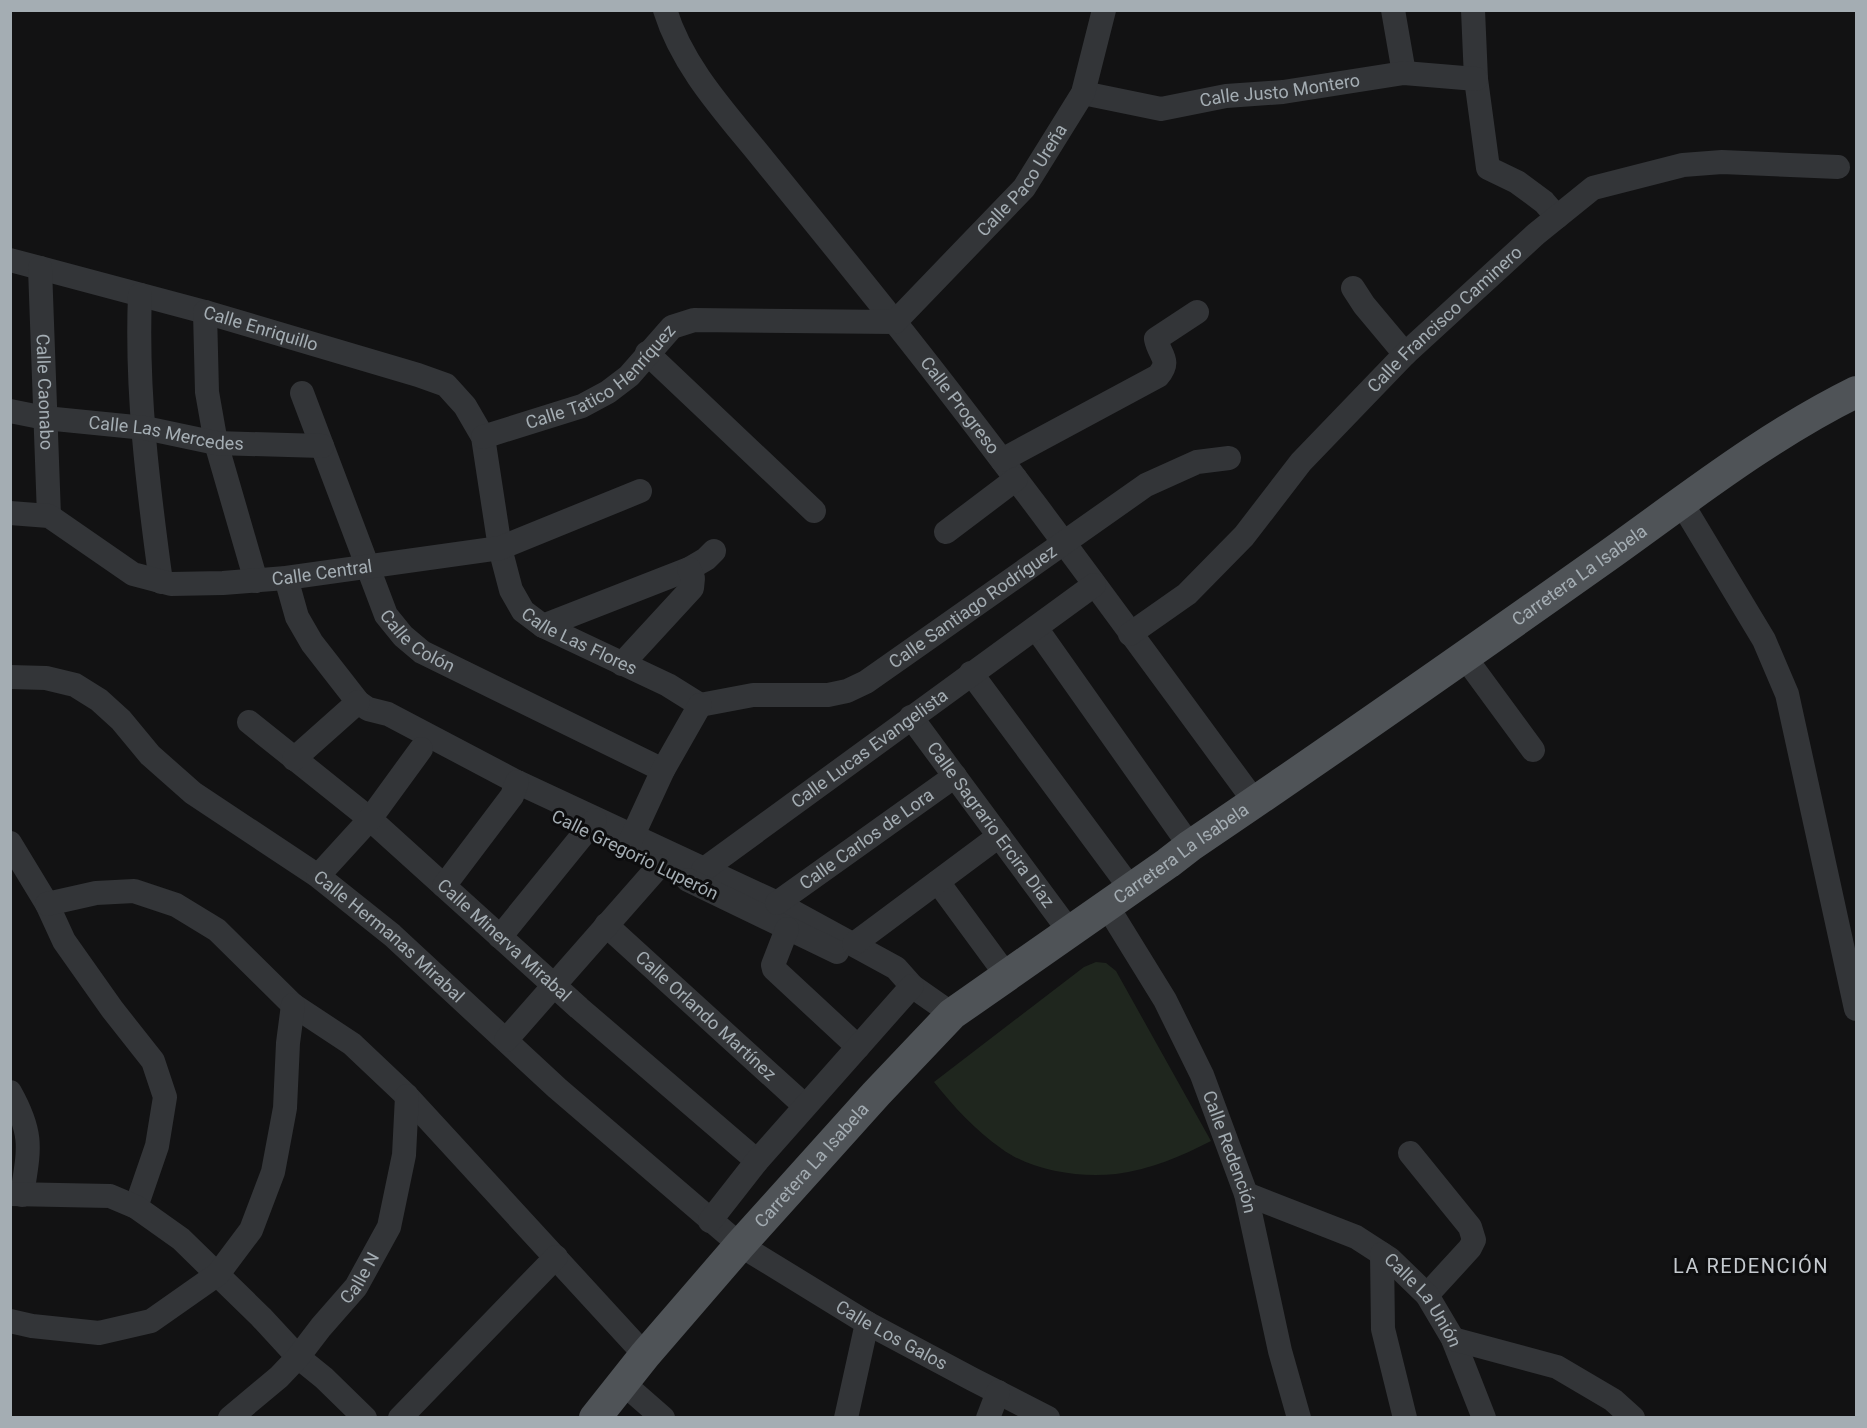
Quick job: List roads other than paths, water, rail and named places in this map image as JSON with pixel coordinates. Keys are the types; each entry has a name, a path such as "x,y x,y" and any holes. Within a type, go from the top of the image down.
{"main road":[{"name":"Carretera La Isabela","path":"595,1418 645,1355 740,1245 876,1094 952,1014 1746,456 1790,427 1857,392"}],"street":[{"name":"Calle Progreso","path":"665,10 669,23 696,74 729,120 895,322 1002,460 1254,802"},
{"name":"Calle Paco Ureña","path":"895,322 1024,188 1083,93 1104,10"},
{"path":"1393,10 1404,73"},
{"path":"1473,10 1476,79 1488,168 1518,182 1544,202 1557,217"},
{"name":"Calle Justo Montero","path":"1083,93 1161,109 1226,96 1283,92 1404,73 1476,79"},
{"name":"Calle Francisco Caminero","path":"1130,634 1187,594 1244,537 1301,462 1405,354 1557,217 1593,188 1683,165 1722,162 1838,167"},
{"name":"Calle Enriquillo","path":"10,260 205,312 446,385 465,406 483,437"},
{"name":"Calle Caonabo","path":"39,268 49,516"},
{"path":"1353,288 1364,305 1405,354"},
{"path":"140,295 138,340 144,428 149,494 161,582"},
{"path":"205,312 207,392 216,442 256,581"},
{"path":"1002,460 1158,376 1164,369 1165,359 1156,339 1197,312"},
{"name":"Calle Tatico Henríquez","path":"483,437 571,410 608,392 629,376 672,327 694,320 895,322"},
{"path":"647,353 814,512"},
{"name":"Calle Colón","path":"302,393 386,615 403,636 422,652 663,770"},
{"name":"Calle Las Mercedes","path":"10,411 45,418 144,428 216,442 322,446"},
{"name":"Calle Las Flores","path":"483,437 500,548 511,590 523,610 543,626 668,686 700,705"},
{"name":"Calle Santiago Rodríguez","path":"700,705 753,695 828,695 847,691 866,682 1146,485 1197,462 1229,458"},
{"path":"946,532 1016,479"},
{"name":"Calle Central","path":"49,516 133,574 171,584 256,581 500,548 640,491"},
{"path":"1681,502 1764,640 1787,694 1857,1010"},
{"path":"10,513 49,516"},
{"path":"543,626 689,569 706,559 714,551"},
{"path":"622,664 692,588 693,578 689,569"},
{"name":"Calle Gregorio Luperón","path":"286,578 297,617 312,643 379,725 421,749 515,789 590,826 703,870 777,903 896,968 912,986 952,1014"},
{"name":"Calle Lucas Evangelista","path":"703,870 1094,585"},
{"path":"1036,628 1190,846"},
{"path":"1464,656 1533,750"},
{"name":"Calle Redención","path":"971,674 1119,898 1202,1075 1246,1194 1280,1352 1299,1418"},
{"name":"Calle Hermanas Mirabal","path":"10,677 46,678 75,686 99,700 121,720 150,755 193,793 318,876 392,935 557,1088 740,1245"},
{"path":"294,759 363,705"},
{"name":"Calle Gregorio Luperón","path":"363,705 388,714 515,789"},
{"path":"630,842 663,770 700,705"},
{"name":"Calle Sagrario Ercira Díaz","path":"911,717 1070,932"},
{"name":"Calle Minerva Mirabal","path":"249,722 370,819 553,985 757,1161"},
{"path":"318,876 370,819 421,749"},
{"name":"Calle Carlos de Lora","path":"777,903 955,776"},
{"path":"444,886 515,789"},
{"path":"500,937 590,826"},
{"path":"854,944 999,836"},
{"name":"Calle Gregorio Luperón","path":"630,842 659,866 848,957 887,980 912,986"},
{"path":"10,843 47,904 64,941 112,1009 153,1061 165,1097 157,1146 136,1207"},
{"path":"506,1040 659,866"},
{"path":"938,882 1007,976"},
{"path":"47,904 96,893 134,891 176,905 217,930 293,1005 352,1044 407,1096 645,1355"},
{"name":"Calle Orlando Martínez","path":"606,925 806,1106"},
{"path":"787,929 773,965 774,969 858,1047"},
{"path":"711,1221 757,1161 912,986"},
{"path":"10,1321 32,1326 99,1333 151,1321 218,1274 251,1230 273,1172 285,1108 288,1043 293,1005"},
{"path":"10,1092 27,1130 29,1150 16,1195 110,1196 136,1207 181,1239 298,1357 324,1378 365,1418"},
{"name":"Calle N","path":"230,1418 279,1377 298,1357 356,1287 389,1227 404,1155 407,1096"},
{"path":"1410,1153 1470,1227 1474,1240 1470,1248 1427,1295"},
{"name":"Calle La Unión","path":"1246,1194 1356,1237 1382,1254 1427,1295 1453,1339 1557,1367 1613,1400 1633,1418"},
{"name":"Calle Los Galos","path":"740,1245 867,1323 1048,1418"},
{"path":"1382,1254 1383,1329 1405,1418"},
{"path":"400,1418 556,1257"},
{"path":"846,1418 867,1323"},
{"path":"1453,1339 1484,1418"},
{"path":"623,1383 663,1418"},
{"path":"988,1418 998,1392"}],"district":[{"name":"LA REDENCIÓN","path":"1751,1266"}]}
